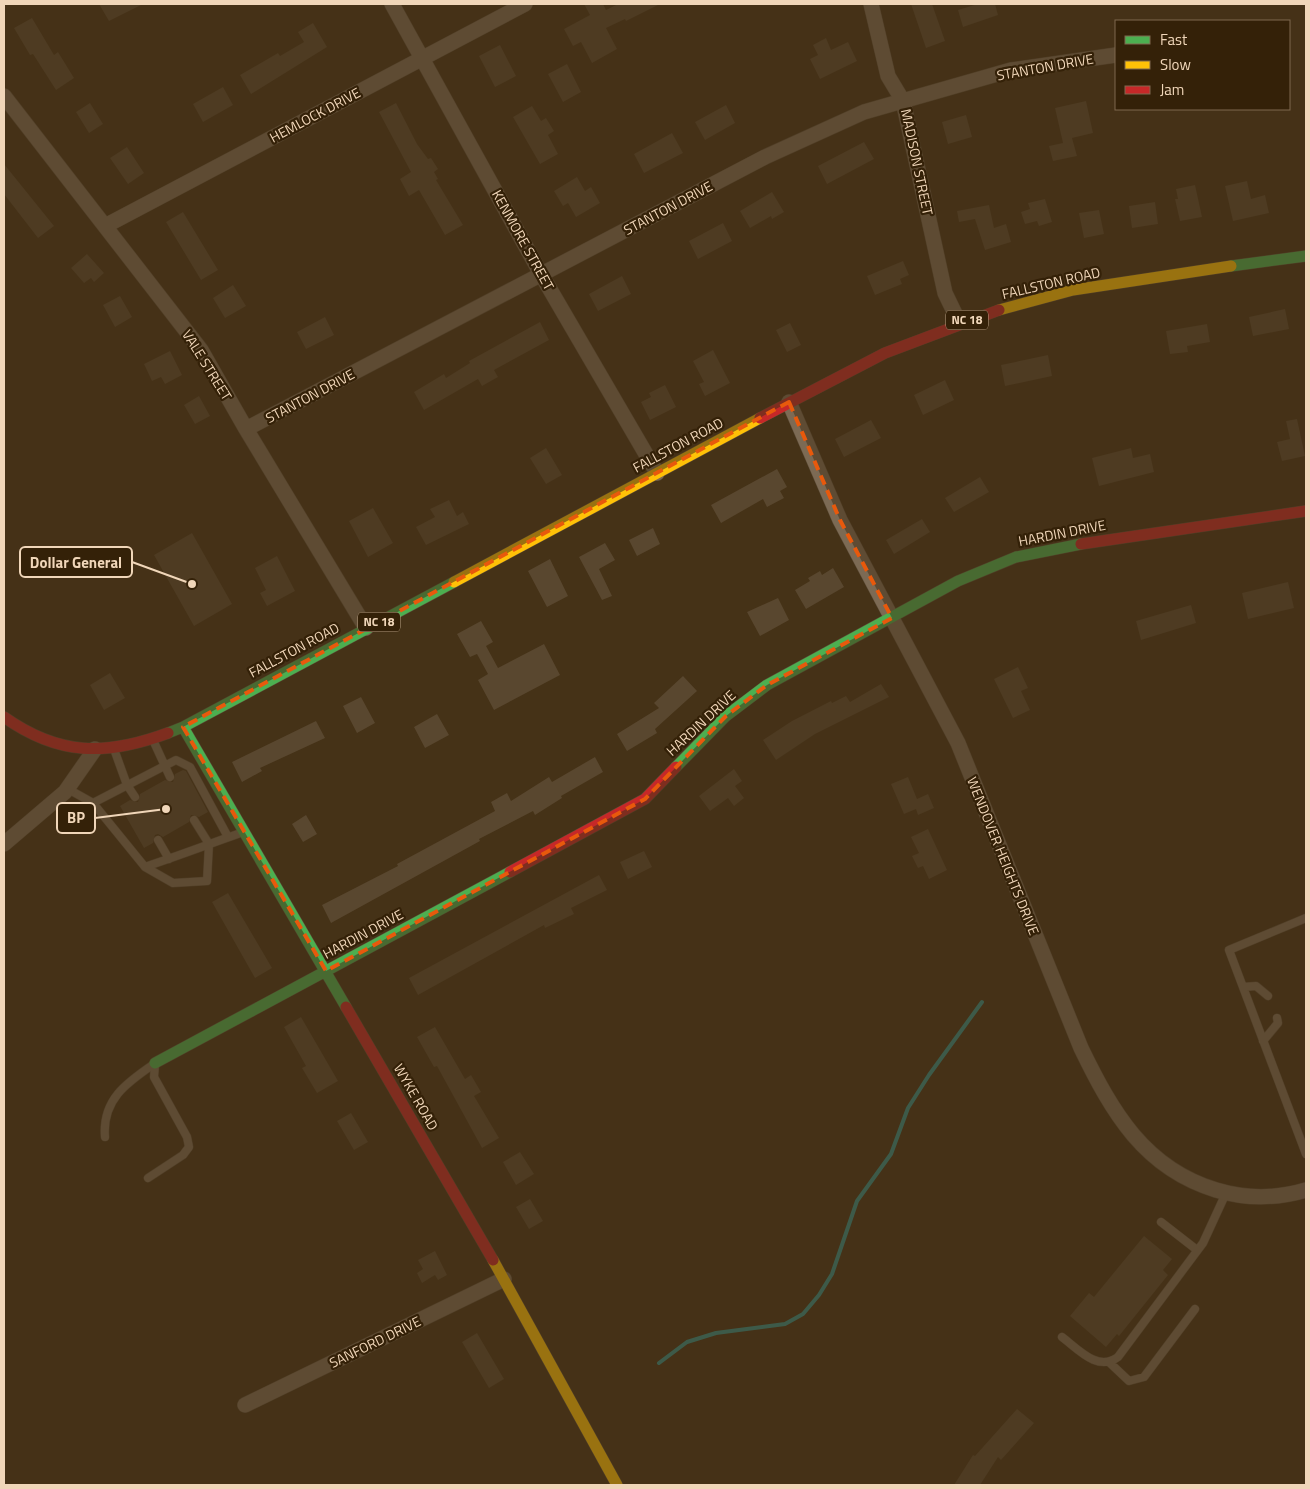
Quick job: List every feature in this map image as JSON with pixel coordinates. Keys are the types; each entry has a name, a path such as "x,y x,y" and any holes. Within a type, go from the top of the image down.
{"main road":[{"name":"FALLSTON ROAD","path":"95,749 114,748 153,739 183,727 859,365 959,322 1073,290 1306,256"},
{"name":"HARDIN DRIVE","path":"155,1063 645,799 726,716 767,685 958,581 1016,557 1075,544 1306,511"},
{"name":"NC 18","path":"4,717 22,731 51,744 95,749"},
{"name":"WYKE ROAD","path":"183,727 504,1279 617,1485"}],"street":[{"name":"KENMORE STREET","path":"392,4 541,274 657,473"},
{"name":"HEMLOCK DRIVE","path":"105,226 525,4"},
{"name":"MADISON STREET","path":"871,4 888,76 903,101 945,293 959,322"},
{"name":"STANTON DRIVE","path":"246,429 765,157 869,110 1012,70 1115,55"},
{"name":"VALE STREET","path":"4,96 201,350 246,429 366,628"},
{"name":"WENDOVER HEIGHTS DRIVE","path":"789,402 840,520 958,743 1081,1048 1103,1092 1124,1124 1142,1146 1180,1176 1226,1193 1265,1197 1285,1196 1306,1190"},
{"path":"4,844 68,788 95,749"},
{"name":"SANFORD DRIVE","path":"245,1405 504,1279"}],"lane":[{"path":"153,739 170,777"},
{"path":"114,748 127,785 135,797"},
{"path":"93,803 176,760 190,767 228,837"},
{"path":"201,787 216,782"},
{"path":"68,788 93,803 145,868 173,883 207,881 209,844 194,820"},
{"path":"145,868 244,831"},
{"path":"158,840 169,859"},
{"path":"1306,918 1229,950 1306,1153"},
{"path":"1243,987 1256,986 1268,996"},
{"path":"1263,1041 1278,1023 1277,1018"},
{"path":"105,1137 104,1124 110,1102 126,1083 155,1063"},
{"path":"148,1178 183,1155 189,1147 186,1137 154,1077 155,1063"},
{"path":"1306,1140 1306,1153"},
{"path":"1062,1338 1099,1364 1110,1363 1118,1357 1197,1250 1226,1193"},
{"path":"1161,1222 1197,1250"},
{"path":"1110,1363 1129,1381 1144,1376 1195,1309"}],"highlighted area":[{"path":"789,402 840,520 892,618 767,685 726,716 645,799 326,971 183,727"}],"building":[{"path":"99,4 143,4 109,21"},
{"path":"584,4 603,4 606,10 618,4 660,4 626,21 625,19 606,28 617,49 592,63 581,42 573,46 564,29 590,15"},
{"path":"911,4 932,4 945,41 926,48"},
{"path":"978,4 995,4 998,15 963,27 958,10"},
{"path":"32,18 54,55 58,52 74,78 56,90 33,54 30,55 14,28"},
{"path":"313,23 327,47 251,94 240,75 278,53 280,56 304,42 298,32"},
{"path":"826,38 831,50 848,42 857,61 820,79 810,59 818,55 813,45"},
{"path":"500,45 516,76 495,87 479,56"},
{"path":"567,64 581,92 563,102 548,74"},
{"path":"223,87 233,105 203,122 193,104"},
{"path":"1086,101 1093,133 1072,138 1077,156 1053,161 1049,146 1063,143 1055,108"},
{"path":"90,103 103,124 89,133 76,112"},
{"path":"396,103 417,144 428,159 431,158 438,169 434,172 438,179 436,180 463,225 445,235 419,190 409,196 400,179 411,172 379,112"},
{"path":"726,105 735,123 705,140 695,122"},
{"path":"532,106 541,121 546,118 554,131 548,135 558,154 540,164 513,117"},
{"path":"966,115 972,137 948,144 942,122"},
{"path":"672,133 683,153 644,173 634,154"},
{"path":"864,142 874,159 827,184 818,166"},
{"path":"127,147 144,173 128,184 110,158"},
{"path":"4,164 54,226 38,238 4,194"},
{"path":"577,177 585,191 591,187 600,203 576,217 568,203 563,206 554,191"},
{"path":"1247,181 1251,199 1265,195 1269,213 1233,221 1225,186"},
{"path":"1195,185 1202,217 1180,221 1175,199 1178,199 1176,189"},
{"path":"772,192 784,212 772,219 771,216 750,228 740,211"},
{"path":"1045,199 1052,222 1039,226 1037,221 1025,224 1021,212 1030,209 1028,203"},
{"path":"1155,202 1158,224 1132,228 1129,206"},
{"path":"989,205 994,228 1006,224 1011,242 985,250 975,219 959,222 957,211"},
{"path":"1099,210 1104,234 1084,238 1079,213"},
{"path":"183,212 218,270 201,280 166,222"},
{"path":"723,223 732,241 698,259 689,241"},
{"path":"87,254 104,273 94,282 91,278 84,283 71,268"},
{"path":"903,261 909,275 900,279 902,284 875,295 867,276"},
{"path":"622,276 631,294 598,311 589,294"},
{"path":"233,285 246,306 225,318 213,298"},
{"path":"120,296 132,317 115,327 103,305"},
{"path":"1285,309 1289,329 1253,336 1249,317"},
{"path":"325,317 334,335 306,349 297,332"},
{"path":"540,322 549,340 494,370 498,377 482,386 478,379 424,410 414,392 444,374 446,378 470,363 469,361"},
{"path":"790,323 801,345 787,352 776,330"},
{"path":"1207,324 1210,342 1187,346 1188,352 1170,354 1166,331"},
{"path":"713,350 730,383 705,396 699,384 704,382 693,361"},
{"path":"170,351 182,375 165,384 161,377 152,381 144,364"},
{"path":"1048,355 1052,376 1005,386 1001,365"},
{"path":"945,380 954,400 923,415 914,395"},
{"path":"665,385 676,407 650,420 641,402 651,397 649,393"},
{"path":"199,396 210,416 195,424 184,405"},
{"path":"1297,419 1305,456 1282,461 1277,442 1290,439 1286,421"},
{"path":"871,420 881,438 844,457 835,439"},
{"path":"546,448 562,475 546,484 530,458"},
{"path":"1131,448 1133,458 1150,454 1154,472 1099,486 1092,458"},
{"path":"777,469 787,487 780,491 784,498 767,507 763,499 721,523 711,505"},
{"path":"980,477 989,492 954,512 945,498"},
{"path":"449,500 457,516 463,512 469,524 426,545 416,527 435,517 430,509"},
{"path":"373,508 393,543 368,557 349,521"},
{"path":"922,519 930,532 894,554 886,540"},
{"path":"653,528 660,544 637,556 629,540"},
{"path":"192,533 232,604 194,626 154,555"},
{"path":"605,543 615,560 599,569 612,596 602,600 579,557"},
{"path":"277,556 295,591 267,606 260,593 266,590 255,568"},
{"path":"550,559 568,596 547,607 528,571"},
{"path":"833,568 844,587 806,609 795,590 810,581 808,578 820,571 822,575"},
{"path":"1288,582 1294,608 1248,619 1242,593"},
{"path":"778,598 789,620 760,636 747,612"},
{"path":"1191,605 1196,623 1141,640 1136,621"},
{"path":"481,621 493,642 486,646 498,668 544,644 560,675 494,710 478,680 488,674 477,654 470,657 457,634"},
{"path":"1018,667 1028,688 1021,691 1030,710 1013,718 994,679"},
{"path":"110,673 125,698 104,710 90,685"},
{"path":"683,676 697,691 655,729 657,733 627,751 617,734 659,708 654,703"},
{"path":"881,684 889,697 815,734 776,760 763,740 792,721 831,701 832,703 846,696 850,702"},
{"path":"361,697 375,723 357,733 343,706"},
{"path":"437,714 449,735 425,748 414,727"},
{"path":"316,721 325,738 260,768 262,771 242,782 232,762"},
{"path":"595,757 603,772 561,796 562,798 535,815 533,811 479,839 480,841 331,923 322,905 398,866 397,864 495,811 491,802 507,793 511,801 549,777 552,782"},
{"path":"734,769 742,781 735,786 744,798 734,806 728,798 710,811 699,796"},
{"path":"183,770 186,771 208,812 199,817 191,815 189,822 163,837 158,834 155,835 153,843 144,848 120,806 130,800 138,802 140,794 165,780 173,782 175,774"},
{"path":"908,777 917,799 928,794 934,808 918,815 916,809 904,814 891,784"},
{"path":"306,815 317,834 303,842 292,824"},
{"path":"928,829 947,870 929,879 923,866 918,868 912,856 919,853 911,837"},
{"path":"644,851 652,867 628,879 620,862"},
{"path":"599,875 607,890 571,908 574,914 545,928 544,925 418,995 409,978"},
{"path":"228,893 272,968 255,978 212,902"},
{"path":"301,1017 338,1081 317,1093 302,1068 306,1066 284,1027"},
{"path":"435,1027 465,1079 471,1075 481,1092 474,1096 499,1138 482,1148 437,1066 434,1067 417,1037"},
{"path":"351,1113 368,1142 354,1150 337,1121"},
{"path":"520,1152 534,1174 516,1185 503,1162"},
{"path":"530,1199 543,1221 529,1229 516,1207"},
{"path":"1144,1236 1172,1259 1163,1270 1168,1275 1119,1336 1117,1334 1106,1347 1070,1316 1089,1293 1094,1297"},
{"path":"435,1251 447,1275 438,1280 435,1275 422,1283 417,1273 423,1269 418,1260"},
{"path":"477,1333 504,1379 489,1388 462,1342"},
{"path":"1017,1409 1034,1423 1001,1460 998,1457 980,1485 954,1485 973,1455 975,1456"}],"waterway":[{"path":"659,1363 687,1342 716,1333 785,1324 803,1314 819,1295 832,1274 857,1201 891,1154 908,1108 929,1075 982,1002"}],"traffic: fast":[{"path":"1231,266 1306,256"},
{"path":"676,767 726,716 767,685 958,581 1016,557 1081,544"},
{"path":"168,733 183,727 454,582"},
{"path":"183,727 346,1007"},
{"path":"155,1063 510,872"}],"traffic: slow":[{"path":"999,310 1073,290 1231,266"},
{"path":"454,582 760,418"},
{"path":"493,1260 617,1485"}],"traffic: jam":[{"path":"760,418 885,353 999,310"},
{"path":"1081,544 1306,511"},
{"path":"4,717 24,730 44,739 83,748 124,746 168,733"},
{"path":"510,872 645,799 676,767"},
{"path":"346,1007 493,1260"}],"place":[{"name":"Dollar General","path":"192,584"},
{"name":"BP","path":"166,809"}]}
